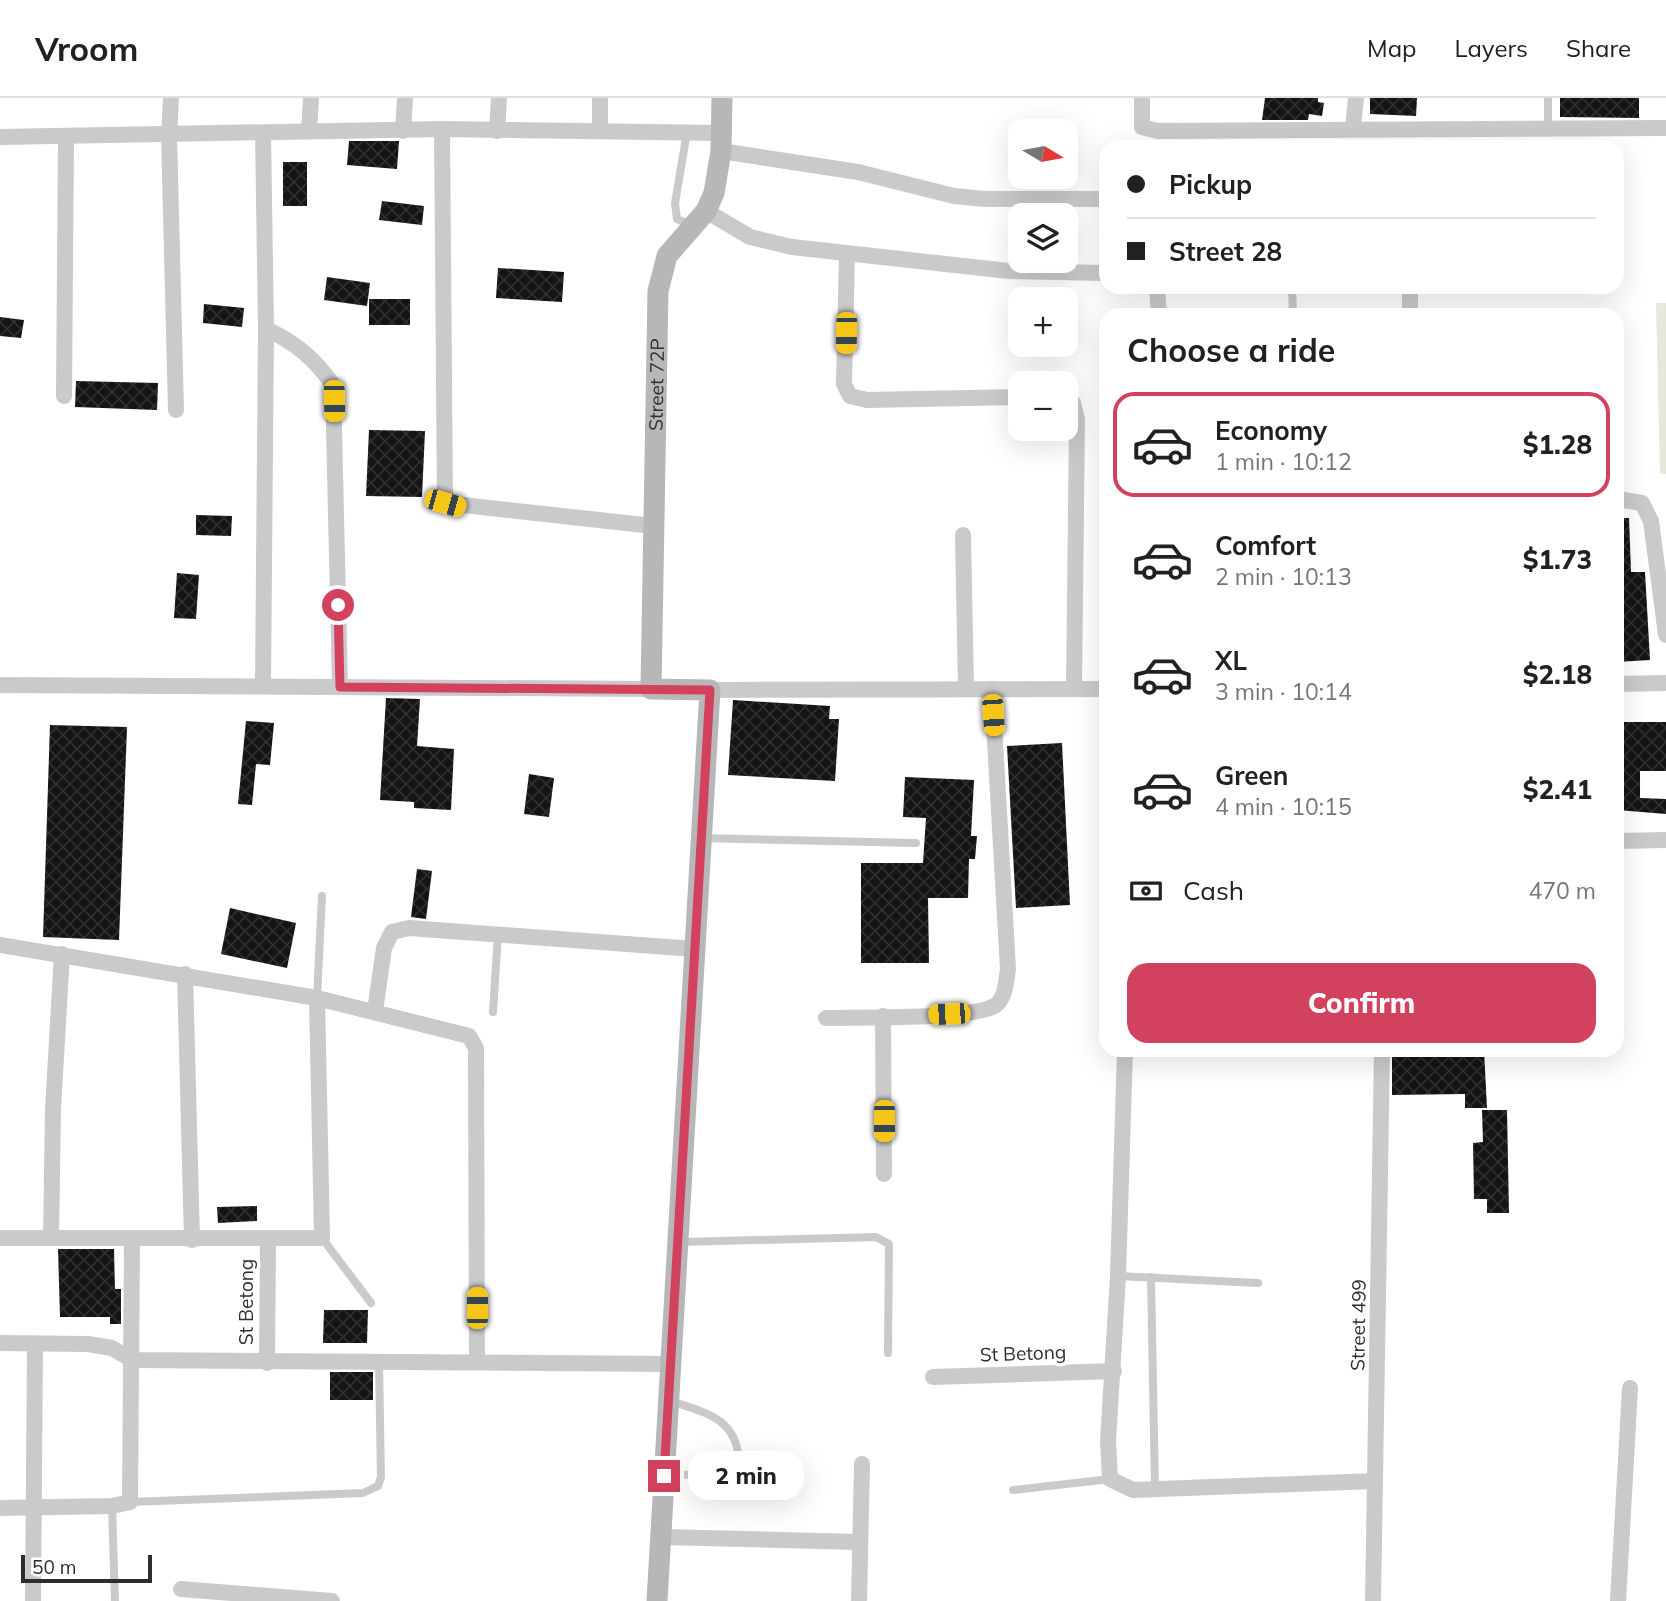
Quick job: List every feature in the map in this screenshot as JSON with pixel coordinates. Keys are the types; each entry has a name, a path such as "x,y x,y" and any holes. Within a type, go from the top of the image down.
{"street":[{"path":"171,98 169,136 176,410"},
{"path":"309,131 311,98"},
{"path":"403,131 405,98"},
{"path":"497,131 499,98"},
{"path":"600,98 600,131"},
{"name":"Street 72P","path":"650,689 658,291 667,256 700,218 714,192 721,142 722,98"},
{"path":"1142,98 1142,127 1158,131 1353,127 1666,128"},
{"path":"1353,127 1356,98"},
{"path":"442,129 445,503 459,507 653,526"},
{"path":"0,136 169,136 442,129 687,131 721,142 954,196 985,200 1099,199"},
{"path":"263,133 266,329 263,685"},
{"path":"64,396 66,136"},
{"path":"700,218 750,237 847,255 1009,271 1099,273"},
{"path":"847,255 845,384 850,396 867,400 1008,397"},
{"path":"266,329 289,339 306,353 333,385 340,687"},
{"path":"1074,689 1077,441"},
{"path":"1624,500 1642,503 1651,520 1666,635"},
{"path":"963,535 966,689"},
{"path":"1624,684 1666,683"},
{"path":"0,685 710,690 1099,689"},
{"path":"827,1018 984,1009 997,1004 1003,995 1008,969 992,689"},
{"path":"657,1601 710,690"},
{"path":"1624,841 1666,840"},
{"path":"376,1011 384,948 392,932 409,928 695,948"},
{"path":"0,945 317,998 469,1036 476,1048 477,1361"},
{"path":"51,1238 53,1109 62,954"},
{"path":"185,974 192,1240"},
{"path":"0,1238 321,1238 317,998"},
{"path":"883,1016 884,1174"},
{"path":"1125,1057 1114,1371 1108,1441 1110,1479 1133,1490 1375,1482"},
{"name":"Street 499","path":"1373,1601 1382,1057"},
{"path":"0,1508 112,1506 130,1502 132,1239"},
{"name":"St Betong","path":"267,1363 268,1240"},
{"path":"0,1343 88,1344 112,1348 132,1360 670,1364"},
{"path":"33,1601 35,1345"},
{"name":"St Betong","path":"933,1377 1114,1371"},
{"path":"1618,1601 1630,1388"},
{"path":"859,1601 862,1464"},
{"path":"661,1537 859,1542"},
{"path":"181,1589 332,1601"}],"lane":[{"path":"1548,98 1548,128"},
{"path":"687,131 675,203 677,219 700,218"},
{"path":"702,838 916,844"},
{"path":"317,998 322,896"},
{"path":"493,1012 498,934"},
{"path":"678,1242 876,1237 886,1241 889,1244 888,1353"},
{"path":"321,1238 371,1303"},
{"path":"1118,1276 1258,1283"},
{"path":"1151,1277 1155,1489"},
{"path":"130,1502 363,1493 378,1486 381,1477 379,1363"},
{"path":"664,1476 729,1472 739,1460 738,1441 719,1418 668,1399"},
{"path":"1013,1490 1110,1479"},
{"path":"112,1506 115,1601"}],"shaded area":[{"path":"1656,303 1666,303 1666,474 1660,474"}],"building":[{"path":"1265,98 1318,98 1318,102 1324,103 1322,116 1309,114 1308,120 1262,120"},
{"path":"1370,98 1417,98 1416,116 1370,114"},
{"path":"1560,98 1639,98 1639,118 1560,117"},
{"path":"349,141 399,141 397,169 347,165"},
{"path":"283,162 307,162 307,206 283,206"},
{"path":"382,201 424,206 422,225 379,220"},
{"path":"498,268 564,272 562,302 496,298"},
{"path":"327,277 370,283 367,306 324,300"},
{"path":"369,299 410,299 410,325 369,325"},
{"path":"204,304 244,308 242,327 203,323"},
{"path":"0,317 24,320 21,338 0,336"},
{"path":"76,381 158,383 157,410 75,407"},
{"path":"369,430 425,431 422,497 366,496"},
{"path":"196,515 232,516 231,536 196,535"},
{"path":"1624,518 1629,518 1631,572 1645,572 1650,660 1624,662"},
{"path":"177,573 199,575 196,619 174,618"},
{"path":"386,698 420,699 417,746 454,749 451,810 414,808 414,802 380,800"},
{"path":"733,700 830,706 829,719 839,719 835,781 728,775"},
{"path":"246,721 274,723 270,765 256,764 252,805 238,804"},
{"path":"1624,722 1666,722 1666,771 1640,771 1640,798 1666,799 1666,814 1624,811"},
{"path":"50,725 127,727 119,940 43,937"},
{"path":"1062,743 1070,905 1016,908 1007,746"},
{"path":"529,774 554,778 549,817 524,814"},
{"path":"905,777 974,780 971,836 977,836 975,859 969,859 968,898 928,898 929,963 861,963 861,863 923,863 926,818 903,817"},
{"path":"417,869 432,871 426,919 411,917"},
{"path":"230,908 296,923 287,968 221,954"},
{"path":"1392,1057 1484,1057 1487,1108 1465,1108 1465,1094 1392,1095"},
{"path":"1482,1110 1507,1110 1509,1213 1487,1213 1487,1199 1474,1199 1473,1143 1483,1142"},
{"path":"257,1206 257,1221 218,1223 217,1207"},
{"path":"58,1249 114,1249 115,1289 121,1289 121,1324 110,1324 110,1317 60,1317"},
{"path":"324,1310 368,1310 367,1343 323,1343"},
{"path":"330,1372 373,1372 373,1400 330,1400"}],"route":[{"path":"338,605 340,687 710,690 664,1476"}]}
